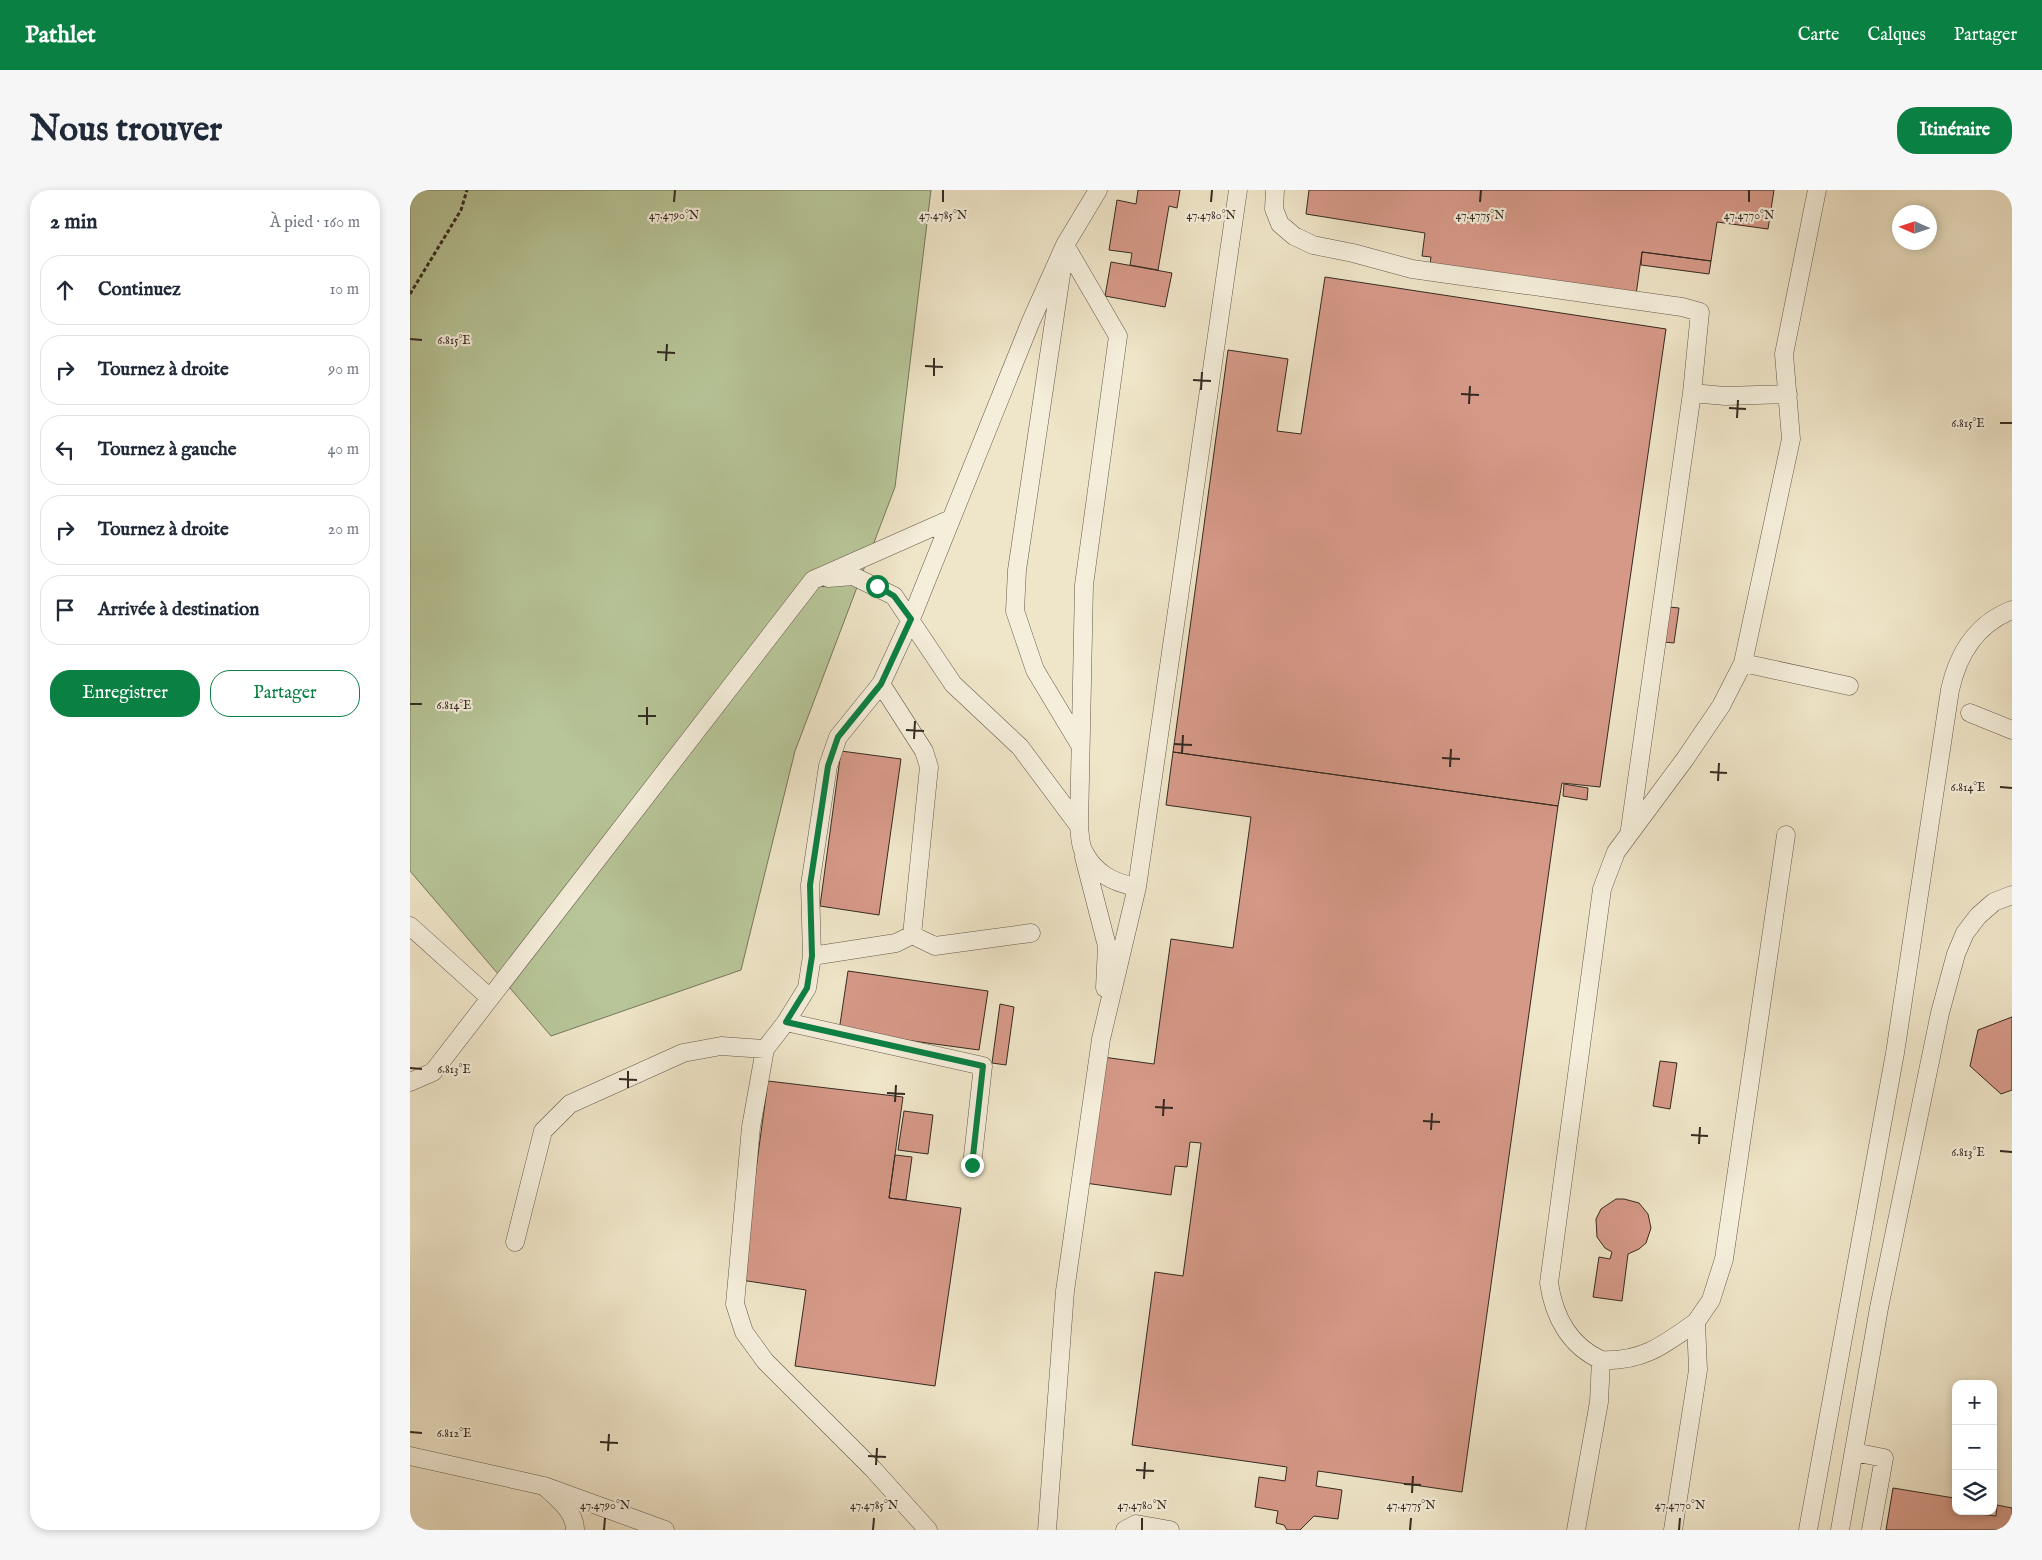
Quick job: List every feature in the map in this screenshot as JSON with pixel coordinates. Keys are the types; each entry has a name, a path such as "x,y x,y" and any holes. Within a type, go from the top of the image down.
{"lane":[{"path":"928,1530 873,1469 765,1361 744,1332 735,1304 751,1127 765,1049 786,1022 807,988 812,956 810,885 828,766 838,737 881,684 911,619 1065,245 1098,190"},
{"path":"1101,1039 1137,887 1238,190"},
{"path":"1275,190 1274,209 1280,224 1294,236 1313,245 1353,252 1412,269 1682,306 1700,312 1692,393 1630,832"},
{"path":"1786,836 1724,1260 1711,1300 1696,1322 1663,1345 1635,1359 1620,1361 1601,1360 1578,1346 1566,1332 1551,1297 1549,1284 1602,889 1616,852 1685,759 1721,706 1743,664 1792,439 1784,354 1817,190"},
{"path":"1065,245 1017,570 1015,611 1035,670 1080,744"},
{"path":"1047,1530 1065,1290 1101,1039 1107,946 1082,850 1079,826 1080,744 1084,585 1118,336 1065,245"},
{"path":"1692,393 1725,396 1788,394"},
{"path":"410,1082 433,1072 813,580 951,518"},
{"path":"813,580 853,576 894,596 953,684 1020,746 1079,826"},
{"path":"1808,1530 1895,1053 1954,670 1964,650 1976,633 1988,623 2012,610"},
{"path":"1743,664 1849,686"},
{"path":"881,684 924,751 929,767 912,935"},
{"path":"1970,712 2012,730"},
{"path":"1082,850 1098,871 1117,884 1137,887"},
{"path":"1840,1530 1879,1308 1940,1013 1956,954 1966,933 1978,916 1994,902 2012,895"},
{"path":"410,926 490,998"},
{"path":"912,935 935,946 1031,933"},
{"path":"812,956 896,943 912,935"},
{"path":"786,1022 983,1066 972,1165"},
{"path":"515,1242 543,1131 570,1104 683,1053 721,1046 765,1049"},
{"path":"1674,1530 1698,1370 1696,1322"},
{"path":"1576,1530 1599,1402 1601,1360"},
{"path":"1854,1452 1884,1458 1871,1530"},
{"path":"410,1456 544,1486 665,1530"},
{"path":"544,1486 566,1506 575,1524 575,1530"},
{"path":"1125,1530 1136,1524 1170,1530"}],"path":[{"path":"410,294 461,210 467,190"}],"green space":[{"path":"410,190 931,190 895,487 795,751 741,970 551,1036 410,871"}],"building":[{"path":"1138,190 1180,190 1177,208 1169,206 1158,270 1130,265 1132,253 1109,250 1117,200 1136,204"},
{"path":"1309,190 1774,190 1768,229 1717,222 1711,261 1642,252 1636,295 1430,264 1431,257 1422,256 1425,233 1306,214"},
{"path":"1642,252 1711,261 1709,274 1641,265"},
{"path":"1111,262 1172,273 1165,307 1105,296"},
{"path":"1325,277 1666,329 1600,787 1562,783 1558,806 1173,752 1228,350 1288,359 1277,431 1301,434"},
{"path":"1669,607 1679,608 1674,643 1664,642"},
{"path":"841,751 901,759 879,915 820,906"},
{"path":"1173,752 1558,806 1462,1492 1318,1471 1316,1486 1342,1490 1338,1519 1314,1516 1300,1530 1287,1530 1284,1525 1276,1523 1278,1511 1255,1507 1259,1477 1285,1481 1287,1467 1132,1445 1155,1272 1183,1276 1201,1143 1190,1142 1187,1167 1175,1166 1171,1195 1085,1183 1103,1057 1154,1064 1171,939 1233,948 1251,817 1166,805"},
{"path":"1564,784 1588,788 1587,800 1563,796"},
{"path":"848,971 988,991 979,1050 839,1031"},
{"path":"1000,1004 1014,1007 1006,1065 992,1063"},
{"path":"2012,1017 2012,1090 2001,1094 1970,1066 1978,1030"},
{"path":"1660,1061 1677,1063 1670,1109 1653,1106"},
{"path":"768,1081 903,1097 889,1198 961,1208 935,1386 795,1366 806,1290 741,1280"},
{"path":"904,1111 933,1115 928,1154 898,1150"},
{"path":"895,1155 912,1157 906,1200 889,1198"},
{"path":"1616,1199 1639,1203 1648,1214 1651,1228 1646,1243 1628,1254 1622,1301 1593,1297 1599,1257 1610,1259 1612,1252 1605,1248 1597,1237 1596,1219 1601,1209"},
{"path":"1893,1488 1952,1498 1952,1515 1996,1516 1997,1505 2012,1508 2012,1530 1886,1530"}],"route":[{"path":"877,586 894,596 911,619 881,684 838,737 828,766 810,885 809,918 812,956 807,988 786,1022 983,1066 972,1165"}]}
